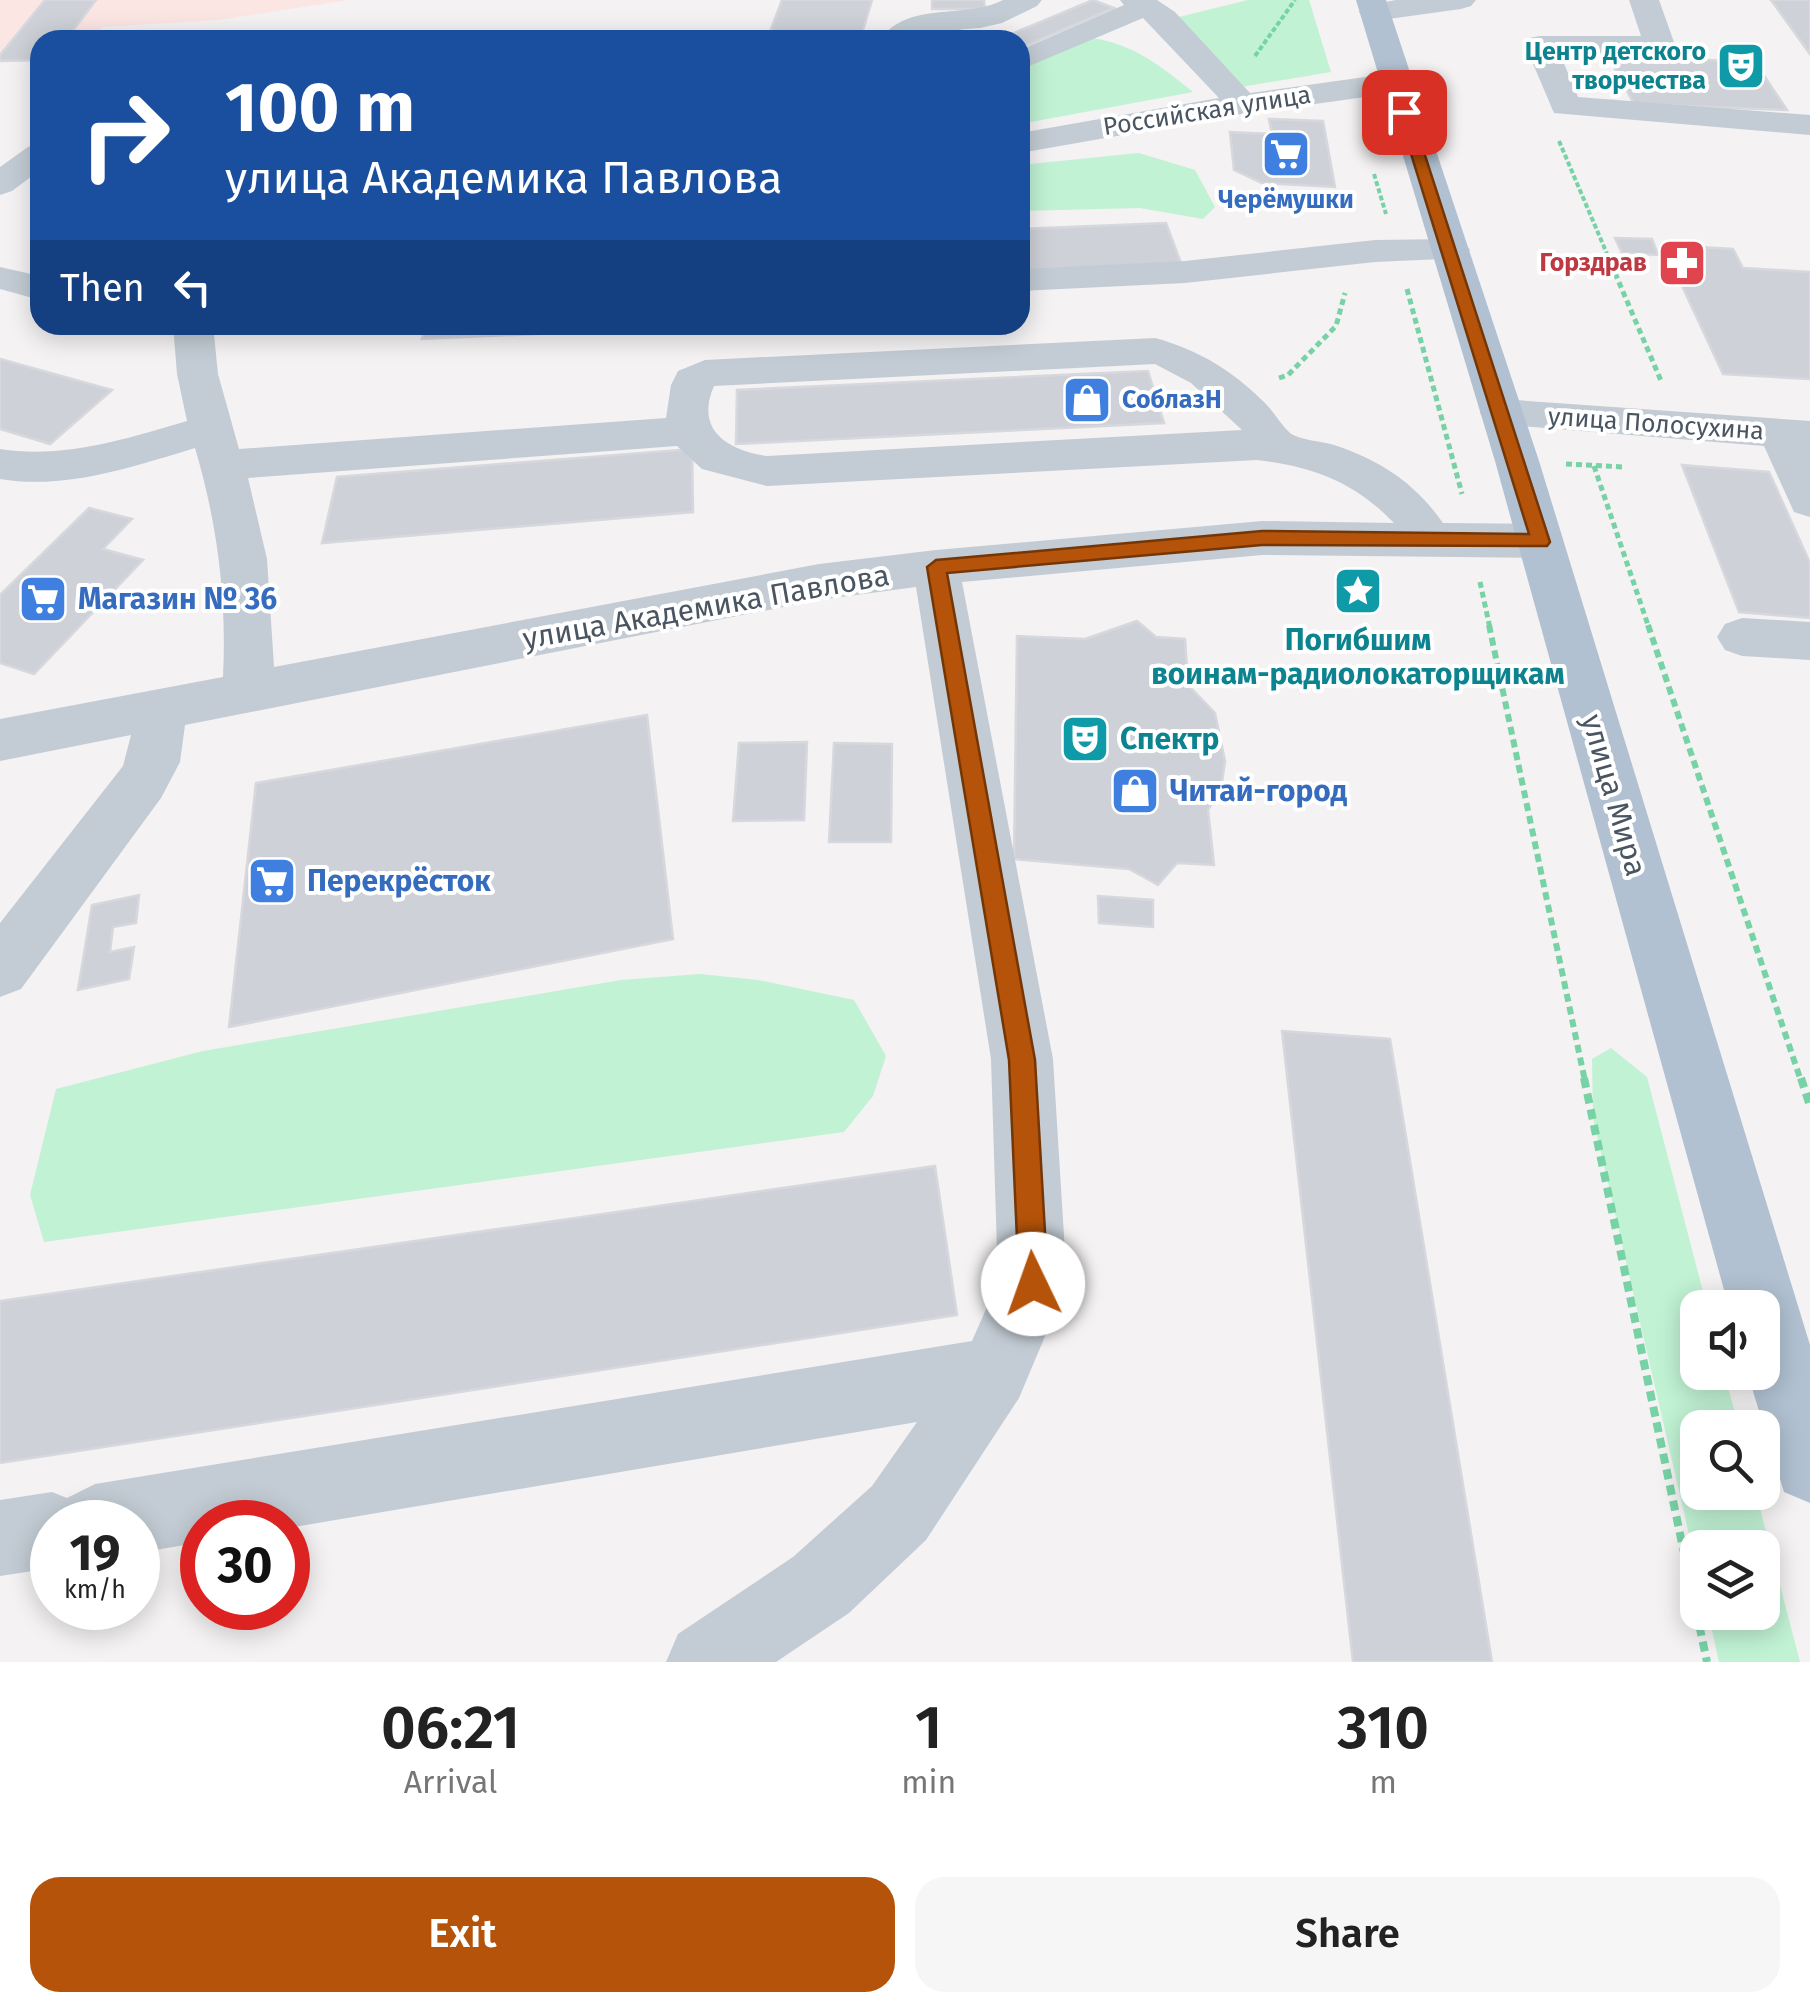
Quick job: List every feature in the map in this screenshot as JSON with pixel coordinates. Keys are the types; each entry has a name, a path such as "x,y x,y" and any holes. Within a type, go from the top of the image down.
{"main road":[{"name":"улица Мира","path":"1372,6 1540,542 1810,1466"}],"street":[{"path":"906,30 911,26 991,17 1027,0"},
{"path":"1372,6 1461,0"},
{"path":"1644,0 1660,45 1540,45 1566,106 1810,125"},
{"path":"1030,56 1141,3 1164,18 1236,97"},
{"name":"Российская улица","path":"1030,140 1236,97 1394,82"},
{"path":"0,184 30,162"},
{"path":"1030,280 1186,272 1396,250 1451,250"},
{"path":"0,278 30,286"},
{"path":"194,335 196,382 236,513 250,603 248,692"},
{"path":"1276,445 1265,426 1189,361 1155,350 760,367 705,373 692,380 687,420 690,431 715,458 732,467 768,471 1227,444 1302,448 1369,477 1408,507 1447,524"},
{"name":"улица Полосухина","path":"1501,413 1794,434"},
{"path":"0,464 58,465 214,447 690,431"},
{"path":"1794,434 1810,500"},
{"name":"улица Академика Павлова","path":"0,740 819,582 936,567 1447,524 1540,542"},
{"path":"706,1662 821,1585 899,1514 994,1373 1033,1284 1022,1060 936,567"},
{"path":"1742,638 1810,641"},
{"path":"0,969 142,782 154,762 161,709"},
{"path":"160,1511 994,1373"},
{"path":"0,1538 30,1533"}],"path":[{"path":"1236,97 1294,0"},
{"path":"1557,137 1680,425"},
{"path":"1372,162 1396,250 1447,524"},
{"path":"1231,397 1288,375 1336,326 1357,253"},
{"path":"1594,466 1810,1106"},
{"path":"1476,564 1706,1662"}],"shaded area":[{"path":"0,0 349,0 218,20 100,30 30,30 30,60 0,61"}],"green space":[{"path":"1248,0 1309,0 1331,72 1241,87 1179,17"},
{"path":"1092,38 1134,51 1193,92 1030,122 1030,66 1075,41"},
{"path":"1139,153 1195,170 1215,207 1203,219 1140,208 1030,211 1030,164"},
{"path":"700,974 758,980 854,1000 886,1056 873,1096 844,1132 44,1242 30,1195 56,1089 203,1051 621,980"},
{"path":"1611,1048 1647,1077 1703,1290 1680,1290 1680,1390 1729,1390 1734,1410 1680,1410 1680,1495 1593,1118 1592,1059"},
{"path":"1683,1510 1760,1510 1766,1530 1688,1530"},
{"path":"1780,1585 1800,1662 1719,1662 1712,1630 1780,1630"}],"building":[{"path":"45,0 96,0 74,30 30,30 30,60 0,61 0,55"},
{"path":"782,0 872,0 863,30 771,30"},
{"path":"932,0 984,0 985,9 932,9"},
{"path":"1093,0 1114,8 1030,44 1030,30 1021,30"},
{"path":"1771,0 1810,0 1810,54"},
{"path":"1608,56 1755,62 1787,110 1634,104"},
{"path":"1269,119 1323,121 1335,187 1262,183 1234,170 1230,132 1272,134"},
{"path":"1166,223 1181,263 1030,270 1030,229"},
{"path":"1615,238 1652,239 1658,255 1622,253"},
{"path":"1663,245 1733,249 1743,268 1810,272 1810,379 1723,374"},
{"path":"423,335 511,335 422,339"},
{"path":"0,359 112,390 50,444 0,429"},
{"path":"1148,371 1164,423 736,444 737,390"},
{"path":"692,449 693,512 322,543 337,477"},
{"path":"1682,465 1769,472 1810,563 1810,618 1739,612"},
{"path":"89,508 132,519 103,549 143,560 34,674 0,663 0,595"},
{"path":"1137,621 1156,637 1185,639 1188,685 1215,713 1225,761 1221,789 1208,810 1214,865 1177,863 1158,885 1129,869 1014,859 1017,636 1085,639"},
{"path":"647,715 673,939 229,1027 256,783"},
{"path":"807,742 804,820 733,821 739,743"},
{"path":"834,743 892,744 891,842 829,842"},
{"path":"139,895 136,923 113,927 110,952 134,947 129,979 78,990 92,905"},
{"path":"1098,896 1153,900 1153,927 1099,923"},
{"path":"1282,1031 1390,1039 1492,1662 1353,1662"},
{"path":"935,1166 957,1315 0,1463 0,1301"}],"place":[{"name":"Центр детского творчества","path":"1741,66"},
{"name":"Черёмушки","path":"1286,154"},
{"name":"Горздрав","path":"1682,263"},
{"name":"СоблазН","path":"1087,400"},
{"name":"Погибшим воинам-радиолокаторщикам","path":"1358,591"},
{"name":"Магазин № 36","path":"43,599"},
{"name":"Спектр","path":"1085,739"},
{"name":"Читай-город","path":"1135,791"},
{"name":"Перекрёсток","path":"272,881"}],"route":[{"path":"1033,1284 1022,1060 936,567 1262,538 1471,538 1540,542 1451,250 1404,112"}]}
